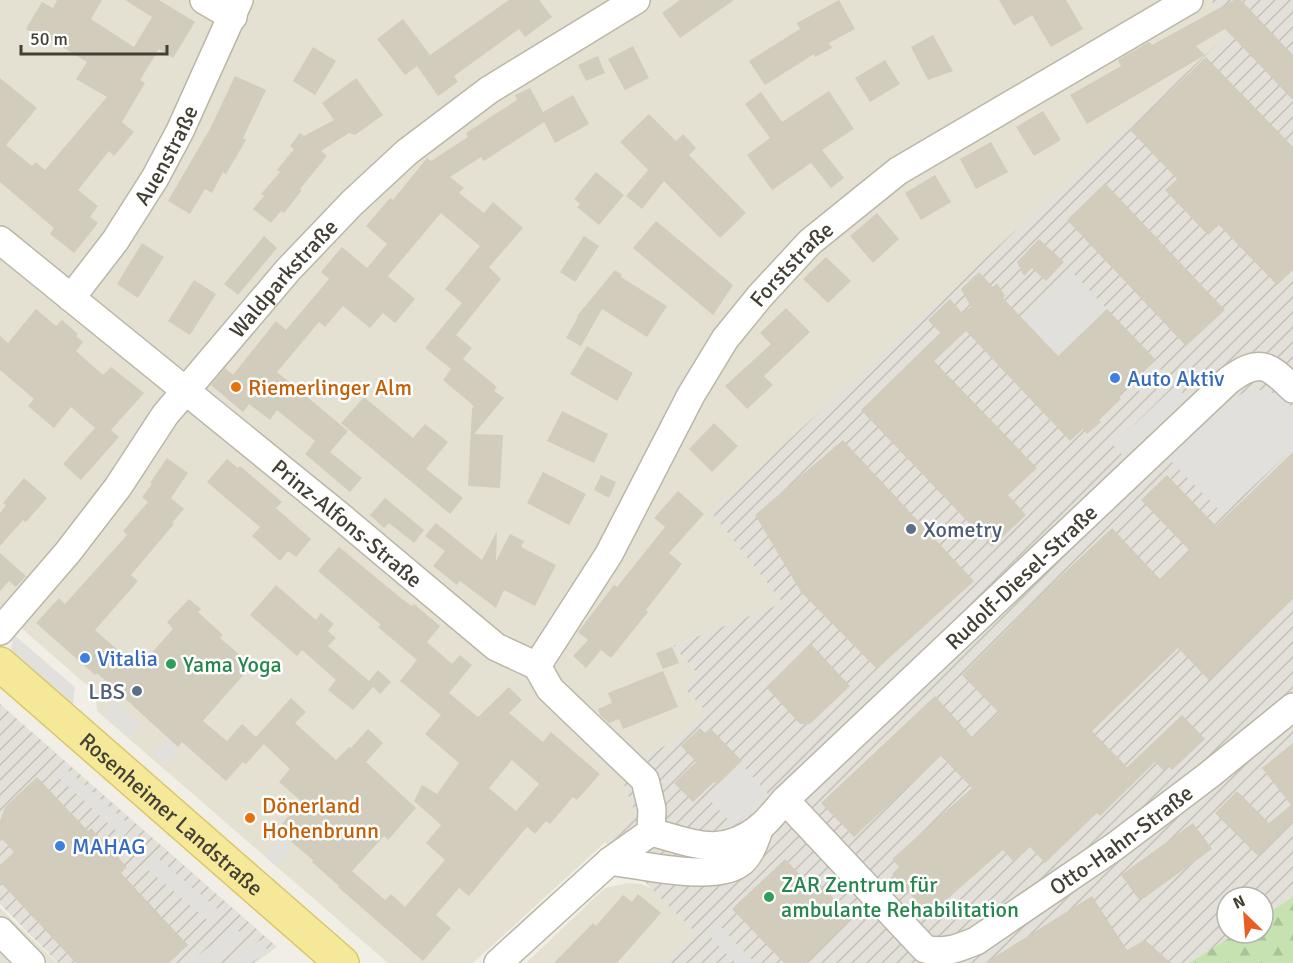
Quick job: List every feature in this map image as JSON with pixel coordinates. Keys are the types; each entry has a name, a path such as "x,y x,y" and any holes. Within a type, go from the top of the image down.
{"main road":[{"name":"Rosenheimer Landstraße","path":"0,664 342,963"}],"street":[{"path":"204,0 236,9"},
{"name":"Waldparkstraße","path":"0,632 118,487 165,415 184,391 325,230 394,162 489,90 636,0"},
{"name":"Forststraße","path":"537,666 609,554 691,395 725,339 760,296 810,242 898,171 1189,0"},
{"name":"Auenstraße","path":"71,298 115,241 155,178 180,131 236,9"},
{"name":"Prinz-Alfons-Straße","path":"0,240 496,647 537,666"},
{"name":"Rudolf-Diesel-Straße","path":"651,832 704,846 724,847 760,827 785,800 1229,380 1243,370 1256,365 1281,377 1293,389"},
{"path":"498,963 610,861 651,832 652,809 645,780 550,689 537,666"},
{"name":"Otto-Hahn-Straße","path":"785,800 926,949 938,952 953,950 976,941 1114,847 1209,775 1293,707"},
{"name":"Rudolf-Diesel-Straße","path":"610,861 702,873 725,870 740,864 749,854 760,827"},
{"path":"0,931 31,963"}],"shaded area":[{"path":"0,0 1211,0 1230,33 711,512 783,603 673,646 697,673 706,711 675,741 637,759 624,786 636,814 473,963 388,963 97,711 96,701 99,696 0,607"},
{"path":"1211,0 1293,0 1293,897 1275,908 1275,885 1215,885 1215,945 1218,945 1189,963 661,963 695,932 605,842 636,814 624,786 637,759 675,741 706,711 683,687 697,673 673,646 783,603 711,512 1229,33"},
{"path":"1074,274 1107,309 1058,356 1024,320"},
{"path":"1154,362 1164,373 1142,394 1132,383"},
{"path":"1175,386 1185,396 1123,456 1113,445"},
{"path":"1258,390 1270,392 1284,399 1293,409 1293,449 1223,514 1168,458 1223,404 1245,392"},
{"path":"13,634 75,687 72,711 10,658"},
{"path":"114,701 141,724 130,737 103,713"},
{"name":"MAHAG","path":"0,704 277,947 255,963 58,963 0,904"},
{"path":"167,737 180,750 165,767 152,754"},
{"path":"742,765 769,795 734,826 707,797"},
{"path":"63,766 132,827 123,837 55,774"},
{"path":"281,837 292,846 276,866 265,856"},
{"path":"154,855 220,911 210,922 145,867"},
{"path":"627,883 641,884 653,889 695,932 661,963 526,963 605,888"},
{"path":"0,908 57,963 0,963"},
{"path":"716,922 755,963 735,963 706,932"},
{"path":"235,926 242,936 220,951 222,955 211,963 189,963"},
{"path":"260,940 268,951 251,963 229,963"}],"green space":[{"path":"1293,897 1293,963 1189,963 1218,945 1275,945 1275,908"}],"building":[{"path":"57,0 102,0 91,19 134,47 152,17 125,0 159,0 195,22 173,58 159,49 140,80 145,83 122,122 134,132 114,156 109,151 78,190 98,206 90,217 98,223 74,253 50,234 54,228 0,182 0,78 37,108 6,145 32,166 36,162 45,170 107,97 76,79 87,62 46,37 45,40 26,29 42,2 53,8"},
{"path":"509,0 539,0 552,17 525,37 519,29 454,76 458,82 438,96 417,66 405,75 377,39 403,19 430,55"},
{"path":"680,0 734,0 680,38 662,13"},
{"path":"839,0 855,29 829,43 832,48 815,57 814,54 765,85 749,61 800,29 797,23"},
{"path":"999,0 1066,0 1083,29 1051,47 1032,15 1014,26"},
{"path":"1234,0 1241,0 1293,55 1293,100 1225,29 1196,46 1205,55 1087,124 1070,95 1121,66 1118,60 1149,42 1152,45"},
{"path":"933,35 953,71 928,80 911,47"},
{"path":"633,46 649,78 625,90 608,59"},
{"path":"313,47 336,61 315,95 293,81"},
{"path":"598,56 605,73 586,81 578,65"},
{"path":"1206,57 1293,147 1293,270 1277,285 1219,225 1208,235 1165,190 1177,179 1130,130"},
{"path":"885,60 900,84 870,102 855,78"},
{"path":"235,76 266,90 243,138 246,140 226,174 223,172 212,193 205,189 190,214 168,201 211,127"},
{"path":"356,78 383,115 355,135 349,133 321,151 327,156 284,213 281,211 271,223 253,209 264,196 261,194 280,172 277,170 294,149 290,146 300,133 304,136 334,120 322,103"},
{"path":"530,88 543,112 573,95 589,124 555,143 544,122 484,161 481,157 450,177 464,188 459,193 484,213 493,202 523,228 489,267 501,279 456,335 472,348 463,359 497,387 494,391 504,398 474,434 503,435 500,488 468,486 474,406 443,380 451,369 425,348 462,303 445,289 480,246 441,213 388,276 415,299 395,323 383,313 370,328 343,306 325,327 319,322 277,372 348,431 330,452 362,478 350,492 305,454 315,441 277,410 270,420 249,404 243,412 211,385 225,368 233,375 276,321 286,330 329,279 321,272 342,247 367,268 387,244 366,226 390,198 393,200 427,158 431,161 468,137 466,133 517,100 515,95"},
{"path":"829,91 854,129 822,150 844,178 831,188 811,163 772,190 747,155 770,138 745,104 761,92 782,122"},
{"path":"1043,111 1061,140 1034,156 1016,127"},
{"path":"649,114 676,141 683,134 696,148 689,155 746,213 720,238 664,181 642,209 626,196 648,170 620,142"},
{"path":"991,142 1008,172 976,189 960,159"},
{"path":"596,172 624,195 599,225 577,207 580,204 574,199"},
{"path":"935,175 951,202 921,220 905,193"},
{"path":"1105,183 1225,310 1186,346 1067,220"},
{"path":"877,213 899,239 873,263 850,236"},
{"path":"656,221 733,285 713,315 633,248"},
{"path":"264,236 277,248 238,295 224,284"},
{"path":"584,236 599,246 575,282 560,272"},
{"path":"1039,239 1064,262 1046,281 1032,268 1024,276 1017,262"},
{"path":"142,243 164,257 138,298 117,284"},
{"path":"826,257 851,281 828,303 803,279"},
{"path":"615,270 622,275 621,277 667,306 647,337 602,309 581,346 566,338 577,316"},
{"path":"979,272 993,287 997,283 1005,296 1003,298 1058,356 1107,309 1156,360 1118,396 1121,399 1099,420 1101,422 1087,434 1083,429 1070,441 966,331 934,361 1037,468 1008,495 1026,515 992,547 861,410 940,333 928,320 950,299 962,313 971,307 961,289"},
{"path":"194,280 216,294 190,335 168,321"},
{"path":"786,308 810,332 764,376 773,385 747,409 725,386 771,344 760,333"},
{"path":"36,309 56,326 62,320 78,334 76,336 83,342 76,351 103,375 111,367 144,393 111,430 119,437 81,480 63,464 95,428 71,407 54,428 28,406 34,399 0,370 0,336 8,343"},
{"path":"587,346 633,373 617,401 570,374"},
{"path":"364,397 413,438 425,424 448,442 426,469 463,498 450,514 341,423"},
{"path":"562,411 608,434 594,463 547,441"},
{"path":"714,423 738,446 712,472 689,449"},
{"path":"843,440 974,581 877,669 801,592 755,515"},
{"path":"1293,452 1293,599 1209,680 1178,648 1092,731 1127,767 1182,715 1205,739 1172,770 1168,766 1163,770 1155,762 1100,816 1097,813 1045,863 1030,847 1014,862 1003,850 929,915 892,874 899,867 892,859 972,788 941,756 854,837 821,803 935,696 973,738 999,713 962,675 1013,624 1012,622 1112,528 1160,579 1190,551 1141,500 1167,475 1216,526"},
{"path":"167,458 188,473 171,498 184,509 131,575 138,581 95,630 138,668 173,629 167,622 189,599 201,609 198,612 223,635 220,638 252,665 203,721 227,741 242,724 256,737 291,698 306,712 295,723 336,760 349,747 351,748 368,729 383,743 366,762 416,808 388,840 384,836 352,871 385,900 391,894 405,907 445,860 426,843 441,825 414,801 422,785 437,794 459,763 425,734 441,715 400,681 417,660 378,627 381,625 318,571 339,547 402,599 412,606 414,604 440,626 427,642 452,664 460,655 472,665 449,693 478,717 509,687 522,700 509,713 543,742 551,732 600,774 577,800 573,797 550,824 546,821 535,834 527,827 469,896 459,888 436,915 451,928 423,961 277,830 301,801 279,782 290,769 264,744 226,781 182,742 178,747 97,673 95,675 36,623 59,598 65,604 127,535 123,531 148,502 142,497 152,484 150,483","holes":["512,760 539,784 516,811 489,788"]},
{"path":"227,459 238,468 240,466 282,502 276,508 311,539 296,557 288,551 280,561 252,536 260,527 207,482"},
{"path":"543,472 586,494 569,525 527,503"},
{"path":"601,475 616,482 609,498 594,490"},
{"path":"24,478 47,498 0,546 0,513 6,505 3,503"},
{"path":"678,491 704,514 669,553 682,564 611,658 601,650 586,668 573,656 588,640 578,632 614,585 617,587 665,527 654,518"},
{"path":"385,498 424,530 414,543 389,523 384,528 370,515"},
{"path":"436,523 482,560 497,531 496,561 510,534 524,541 521,547 556,565 535,606 504,590 496,608 460,581 457,585 433,566 445,551 425,536"},
{"path":"0,553 26,576 16,587 9,581 0,591"},
{"path":"276,585 316,620 321,613 334,624 328,631 336,638 328,646 369,681 378,670 391,682 380,694 373,687 353,710 328,690 336,680 302,650 297,656 250,615"},
{"path":"811,644 850,686 810,724 800,724 766,687"},
{"path":"672,647 679,663 663,669 656,653"},
{"path":"663,671 678,707 623,729 619,719 609,723 600,715 598,709 612,703 608,693"},
{"path":"700,728 705,733 710,728 742,761 717,785 714,782 693,802 674,783 696,762 681,746"},
{"path":"1293,743 1293,821 1258,856 1215,813 1237,791 1269,823 1291,805 1262,768"},
{"path":"37,777 88,831 91,828 127,867 121,873 188,945 169,963 76,963 0,882 0,865 14,852 0,837 0,821 5,807"},
{"path":"1193,823 1212,849 1140,901 1121,875"},
{"path":"785,859 810,885 816,880 852,918 806,963 784,963 732,909"},
{"path":"638,894 661,913 617,963 554,963 593,923 596,926 623,895 632,902"},
{"path":"1092,896 1127,950 1145,940 1171,963 985,963"}],"place":[{"name":"Auto Aktiv","path":"1115,378"},
{"name":"Riemerlinger Alm","path":"236,387"},
{"name":"Xometry","path":"911,529"},
{"name":"Vitalia","path":"85,658"},
{"name":"Yama Yoga","path":"171,664"},
{"name":"LBS","path":"137,691"},
{"name":"Dönerland Hohenbrunn","path":"250,818"},
{"name":"MAHAG","path":"60,846"},
{"name":"ZAR Zentrum für ambulante Rehabilitation","path":"769,897"}]}
